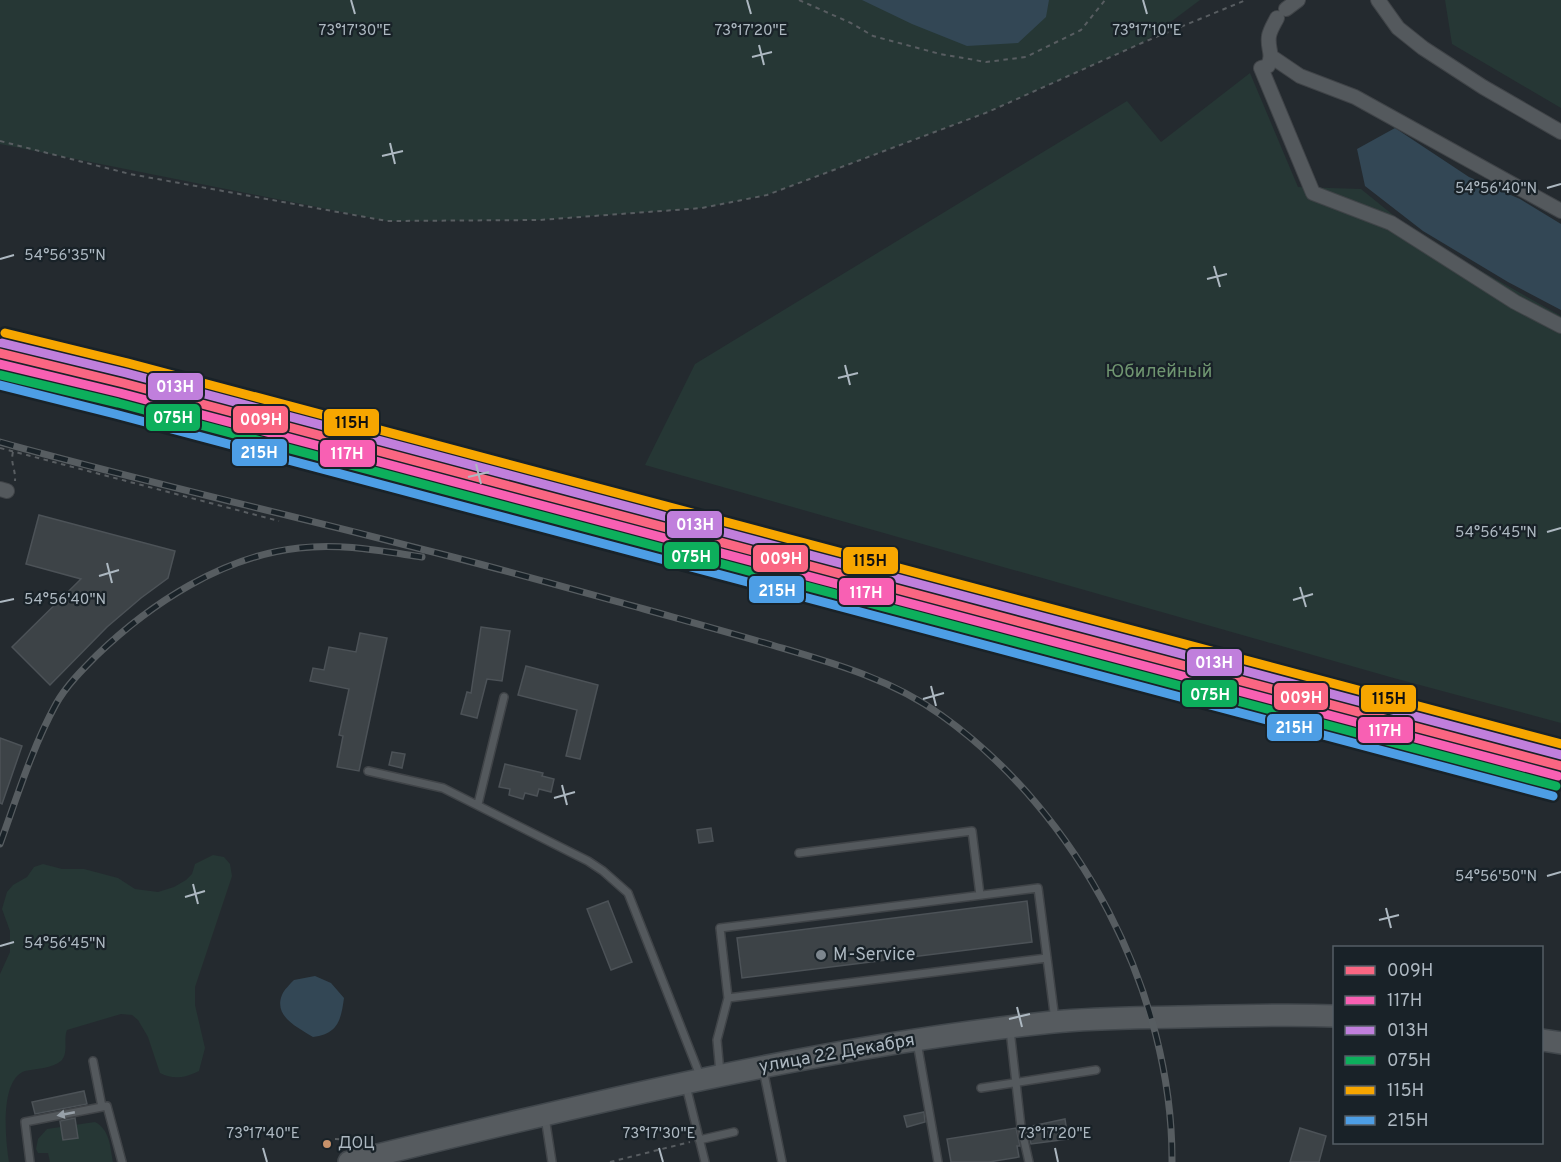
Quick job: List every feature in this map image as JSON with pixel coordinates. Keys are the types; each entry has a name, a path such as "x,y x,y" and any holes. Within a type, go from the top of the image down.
{"main road":[{"name":"улица 22 Декабря","path":"349,1162 407,1151 545,1115 762,1066 917,1039 1055,1022 1163,1017 1333,1016"},
{"path":"1543,1040 1561,1043"}],"street":[{"path":"1298,0 1281,13 1270,30 1268,39 1272,57 1268,66 1261,68 1313,193 1391,223 1515,302 1561,326"},
{"path":"1378,0 1398,28 1424,48 1561,132"},
{"path":"1272,57 1300,76 1355,97 1561,211"}],"lane":[{"path":"478,804 504,697"},
{"path":"368,771 444,788 588,861 628,893 702,1080"},
{"path":"799,853 972,831 980,895"},
{"path":"705,1162 699,1140 702,1080 717,1040 728,998 720,928 1038,888 1055,1022"},
{"path":"728,998 1047,958"},
{"path":"1010,1028 1021,1127 1029,1162"},
{"path":"917,1039 938,1162"},
{"path":"93,1060 102,1107"},
{"path":"762,1066 782,1162"},
{"path":"981,1088 1096,1070"},
{"path":"30,1162 25,1122 107,1106 122,1162"},
{"path":"545,1115 552,1162"},
{"path":"699,1140 734,1132"}],"path":[{"path":"799,0 873,36 940,54 986,62 1026,57 1081,30 1105,0"},
{"path":"0,141 130,174 387,221 539,220 702,208 767,195 988,112 1144,42 1246,0"},
{"path":"0,448 279,521"},
{"path":"3,490 15,480 10,462 13,452"},
{"path":"610,1162 699,1140"}],"green space":[{"path":"0,0 1200,0 1144,42 988,112 767,195 702,208 539,220 387,221 0,144"},
{"path":"1445,0 1561,0 1561,108 1452,44"},
{"name":"Юбилейный","path":"1250,73 1298,187 1361,189 1419,236 1561,316 1561,723 1390,677 645,465 695,364 1127,101 1161,142"},
{"path":"213,855 224,857 230,864 232,876 195,987 195,1005 205,1048 199,1071 179,1077 170,1077 160,1073 148,1037 138,1020 132,1015 121,1014 67,1030 65,1054 61,1061 49,1067 25,1071 17,1076 11,1085 6,1110 9,1162 0,1162 0,974 10,952 10,931 2,909 7,892 13,885 27,877 34,867 43,864 62,869 84,869 118,878 135,889 158,892 186,880 192,874 195,864"},
{"path":"95,1122 104,1129 110,1144 113,1162 50,1162 48,1153 38,1153 36,1149 38,1139 47,1129"}],"water":[{"path":"862,0 1049,0 1046,17 1018,43 967,46 912,24"},
{"path":"1395,128 1469,177 1520,199 1561,224 1561,310 1508,282 1423,231 1365,186 1357,149"},
{"path":"315,976 331,983 344,998 337,1025 328,1033 313,1037 284,1016 280,1003 283,993 294,980"}],"building":[{"path":"39,515 175,551 168,578 107,627 50,685 12,647 81,579 26,564"},
{"path":"481,627 510,631 502,681 487,679 477,718 461,714 467,692 471,693"},
{"path":"360,633 387,638 359,771 337,767 343,736 339,735 349,689 310,681 313,668 324,670 329,647 356,652"},
{"path":"526,666 598,685 580,759 566,756 577,710 518,695"},
{"path":"0,738 22,746 2,804 0,803"},
{"path":"392,752 405,754 402,768 389,765"},
{"path":"505,764 543,773 542,776 554,779 551,792 539,789 537,796 525,793 523,799 509,795 510,789 499,787"},
{"path":"711,828 713,841 699,843 697,830"},
{"path":"608,901 632,962 611,970 587,909"},
{"path":"1027,901 1032,942 742,978 737,938"},
{"path":"84,1091 87,1104 35,1114 32,1102"},
{"path":"924,1112 925,1122 907,1127 904,1116"},
{"path":"75,1118 78,1138 63,1140 60,1121"},
{"path":"1065,1119 1068,1139 1031,1144 1027,1127"},
{"path":"1016,1128 1020,1146 1017,1146 1019,1157 989,1162 951,1162 947,1139"},
{"path":"1300,1128 1326,1136 1319,1162 1290,1162"}],"railway":[{"path":"0,442 480,564 726,632 861,673 922,702 991,755 1035,802 1075,855 1109,912 1136,972 1156,1035 1168,1098 1172,1162"},
{"path":"0,844 32,755 60,697 97,655 140,618 164,601 189,585 243,561 299,548 330,546 361,548 422,557"}],"transit line":[{"name":"115Н","path":"5,333 128,363 1561,744"},
{"name":"013Н","path":"2,343 126,373 1561,755"},
{"name":"009Н","path":"0,353 123,383 1561,766"},
{"name":"117Н","path":"0,364 120,393 1558,776"},
{"name":"075Н","path":"0,375 118,403 1556,786"},
{"name":"215Н","path":"0,385 1553,796"}],"place":[{"name":"M-Service","path":"821,955"},
{"name":"ДОЦ","path":"327,1144"}]}
